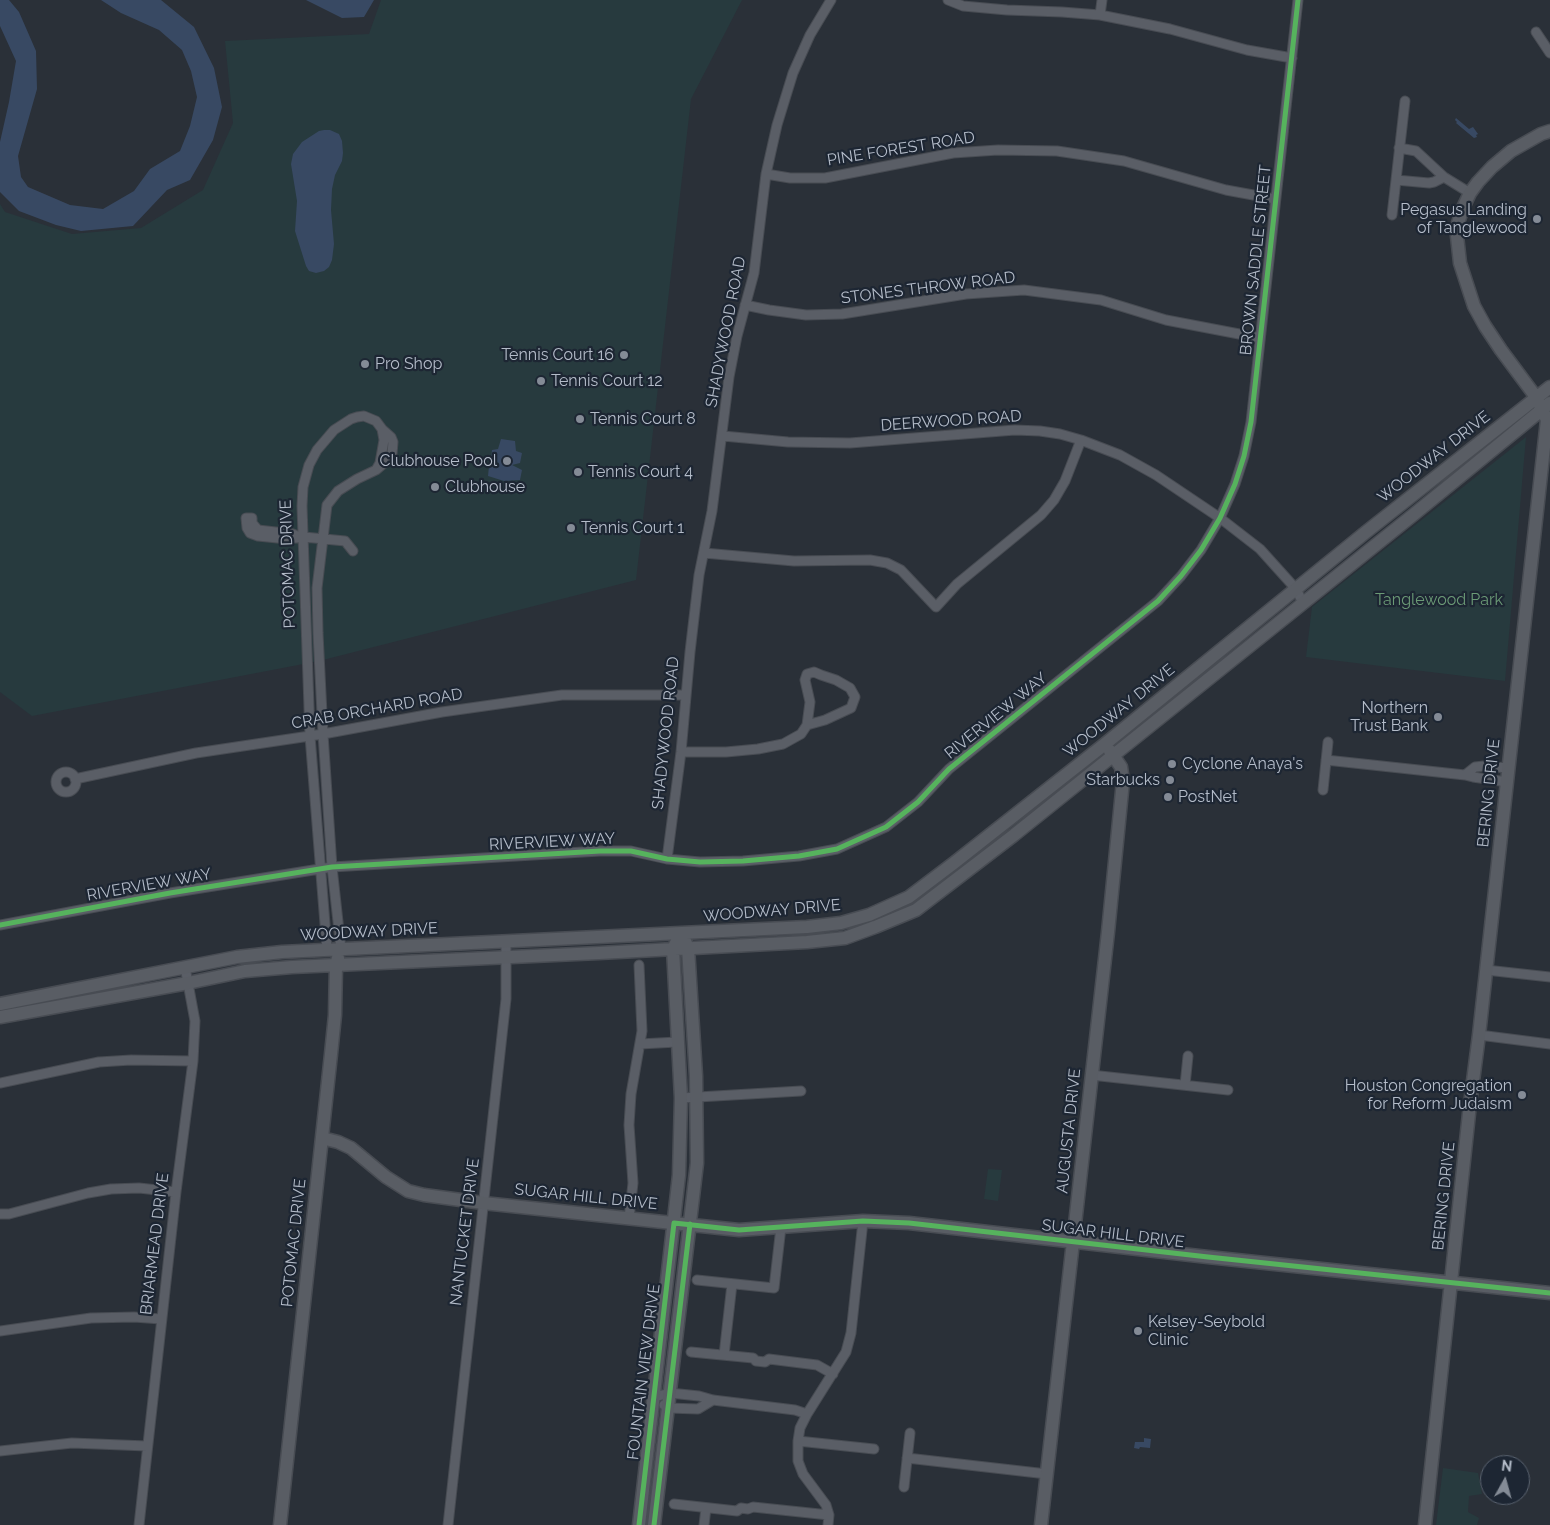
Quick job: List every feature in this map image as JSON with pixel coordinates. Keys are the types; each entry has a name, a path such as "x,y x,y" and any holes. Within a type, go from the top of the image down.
{"main road":[{"name":"BERING DRIVE","path":"1425,1525 1547,420 1546,406 1536,397 1501,350 1474,306 1460,263 1457,236 1458,223 1470,193 1497,163 1527,142 1550,131"},
{"name":"WOODWAY DRIVE","path":"0,1004 237,957 341,949 807,927 841,923 870,915 909,897 1005,823 1394,509 1550,387"},
{"name":"WOODWAY DRIVE","path":"0,1017 246,971 292,967 807,942 845,938 916,910 1113,756 1546,406"},
{"path":"1394,509 1404,521"},
{"path":"1366,532 1376,544"},
{"path":"1195,671 1204,682"},
{"name":"AUGUSTA DRIVE","path":"1041,1525 1110,913 1123,781 1121,767 1105,744"},
{"path":"1005,823 1014,835"},
{"path":"807,927 807,942"},
{"path":"673,949 681,934"},
{"name":"FOUNTAIN VIEW DRIVE","path":"654,1525 697,1163 697,1098 688,948 681,934"},
{"name":"POTOMAC DRIVE","path":"280,1525 335,1015 336,965 341,949"},
{"name":"FOUNTAIN VIEW DRIVE","path":"639,1525 679,1175 681,1098 673,949"},
{"name":"POTOMAC DRIVE","path":"327,950 336,965"},
{"name":"SUGAR HILL DRIVE","path":"322,1138 338,1142 350,1148 386,1177 408,1191 483,1203 739,1230 863,1221 909,1223 1208,1257 1550,1292"}],"street":[{"name":"SHADYWOOD ROAD","path":"667,859 681,752 699,575 712,512 729,377 745,304 754,273 766,174 777,125 793,74 810,36 832,0"},
{"path":"948,0 963,6 1100,15 1170,29 1248,50 1292,58"},
{"path":"1100,15 1102,0"},
{"name":"BROWN SADDLE STREET","path":"1220,518 1235,484 1244,456 1255,393 1298,0"},
{"path":"1536,32 1550,53"},
{"path":"1392,215 1405,102"},
{"path":"1399,148 1418,152 1444,177 1470,193"},
{"name":"PINE FOREST ROAD","path":"766,174 790,178 825,178 953,153 998,150 1057,151 1124,161 1226,190 1275,199"},
{"path":"1396,180 1429,183 1444,177"},
{"name":"STONES THROW ROAD","path":"745,304 769,310 806,315 842,314 966,294 1024,290 1101,300 1166,320 1260,338"},
{"name":"POTOMAC DRIVE","path":"327,950 310,736 301,537 303,487 309,465 317,450 334,430 351,419 364,416 376,421 382,429 384,440 380,463 376,470 338,492 327,505 317,588 323,734 332,867 341,949"},
{"name":"DEERWOOD ROAD","path":"723,436 788,442 850,444 1015,430 1060,434 1081,440 1120,455 1156,475 1220,518 1260,549 1296,589 1303,603"},
{"path":"704,554 794,560 870,560 887,563 901,570 936,607 958,584 1041,515 1054,500 1065,481 1081,440"},
{"path":"301,537 293,534 258,530 252,523 252,518 246,518 247,528 250,533 258,536 345,541 353,551"},
{"name":"RIVERVIEW WAY","path":"0,925 170,893 332,867 600,851 631,851 667,859 700,862 735,862 799,856 837,849 886,827 918,802 949,770 1158,601 1201,550 1220,518"},
{"path":"681,752 758,750 783,744 801,734 807,725 810,702 805,680 807,674 814,672 836,680 850,688 855,697 851,708 825,720 807,725"},
{"name":"CRAB ORCHARD ROAD","path":"76,779 168,758 323,734 442,712 562,695 686,694"},
{"path":"1323,790 1328,742"},
{"path":"1326,760 1465,774 1507,782"},
{"path":"1465,774 1475,766 1508,768"},
{"name":"NANTUCKET DRIVE","path":"448,1525 506,999 506,942"},
{"path":"629,1218 633,1183 629,1125 631,1094 640,1044 642,1019 639,965"},
{"name":"BRIARMEAD DRIVE","path":"138,1525 193,1061 195,1021 185,967"},
{"path":"1486,970 1550,977"},
{"path":"1479,1035 1550,1044"},
{"path":"640,1044 677,1042"},
{"path":"1184,1085 1188,1056"},
{"path":"0,1083 99,1062 131,1060 193,1061"},
{"path":"1091,1075 1228,1090"},
{"path":"681,1098 801,1091"},
{"path":"0,1214 9,1214 88,1193 111,1189 139,1188 176,1192"},
{"path":"828,1525 830,1515 826,1505 803,1474 798,1461 798,1441 800,1428 846,1352 850,1333 863,1221"},
{"path":"696,1280 774,1288 781,1227"},
{"path":"724,1355 732,1284"},
{"path":"0,1331 91,1318 134,1317 161,1319"},
{"path":"691,1352 753,1358 756,1361 765,1362 769,1360 817,1365 833,1374"},
{"path":"654,1397 670,1393 699,1396 713,1400 795,1410 808,1414"},
{"path":"654,1397 668,1408 698,1409 713,1400"},
{"path":"904,1487 910,1434"},
{"path":"798,1441 874,1449"},
{"path":"0,1450 72,1444 147,1446"},
{"path":"907,1458 1047,1474"},
{"path":"674,1504 737,1511 741,1508 748,1509 753,1507 830,1515"},
{"path":"704,1525 706,1508"}],"green space":[{"path":"381,0 742,0 691,99 636,580 319,661 32,716 0,692 0,204 5,212 72,234 141,228 203,190 233,123 225,41 369,34"},
{"name":"Tanglewood Park","path":"1526,437 1505,681 1306,657 1312,607"},
{"path":"988,1169 1002,1170 998,1201 984,1199"},
{"path":"1443,1468 1478,1473 1480,1494 1469,1496 1468,1512 1479,1518 1477,1525 1436,1525"}],"water":[{"path":"0,0 9,0 19,12 36,51 37,89 18,156 21,177 28,187 70,205 103,209 134,191 150,169 180,151 190,126 197,97 191,71 182,50 159,30 121,13 101,0 161,0 194,27 214,68 222,107 213,140 190,180 167,190 133,226 81,231 56,225 19,211 0,192 0,142 16,61 0,26"},
{"path":"306,0 374,0 364,17 342,18"},
{"path":"1456,118 1469,129 1473,127 1478,134 1476,135 1477,137 1474,138 1456,123"},
{"path":"330,130 339,134 343,153 332,189 331,210 334,244 332,260 329,267 324,271 316,273 309,271 306,266 295,231 297,201 291,164 293,154 302,142 319,131"},
{"name":"Clubhouse Pool","path":"501,439 515,441 516,451 522,453 520,463 512,465 522,470 520,480 504,481 488,476 489,466 499,464 491,460 492,450 498,449"},
{"path":"1144,1438 1151,1439 1150,1448 1134,1448 1135,1442 1144,1442"}],"cycle path":[{"path":"0,925 170,893 332,867 600,851 631,851 667,859 700,862 743,861 799,856 837,849 886,827 918,802 949,769 1158,601 1201,550 1220,518 1235,484 1244,456 1251,422 1298,0"},
{"path":"639,1525 674,1223 739,1230 863,1221 909,1223 1550,1293"},
{"path":"654,1525 690,1224"}],"place":[{"name":"Pegasus Landing of Tanglewood","path":"1537,219"},
{"name":"Tennis Court 16","path":"624,355"},
{"name":"Pro Shop","path":"365,364"},
{"name":"Tennis Court 12","path":"541,381"},
{"name":"Tennis Court 8","path":"580,419"},
{"name":"Clubhouse Pool","path":"507,461"},
{"name":"Tennis Court 4","path":"578,472"},
{"name":"Clubhouse","path":"435,487"},
{"name":"Tennis Court 1","path":"571,528"},
{"name":"Northern Trust Bank","path":"1438,717"},
{"name":"Cyclone Anaya's","path":"1172,764"},
{"name":"Starbucks","path":"1170,780"},
{"name":"PostNet","path":"1168,797"},
{"name":"Houston Congregation for Reform Judaism","path":"1522,1095"},
{"name":"Kelsey-Seybold Clinic","path":"1138,1331"}]}
